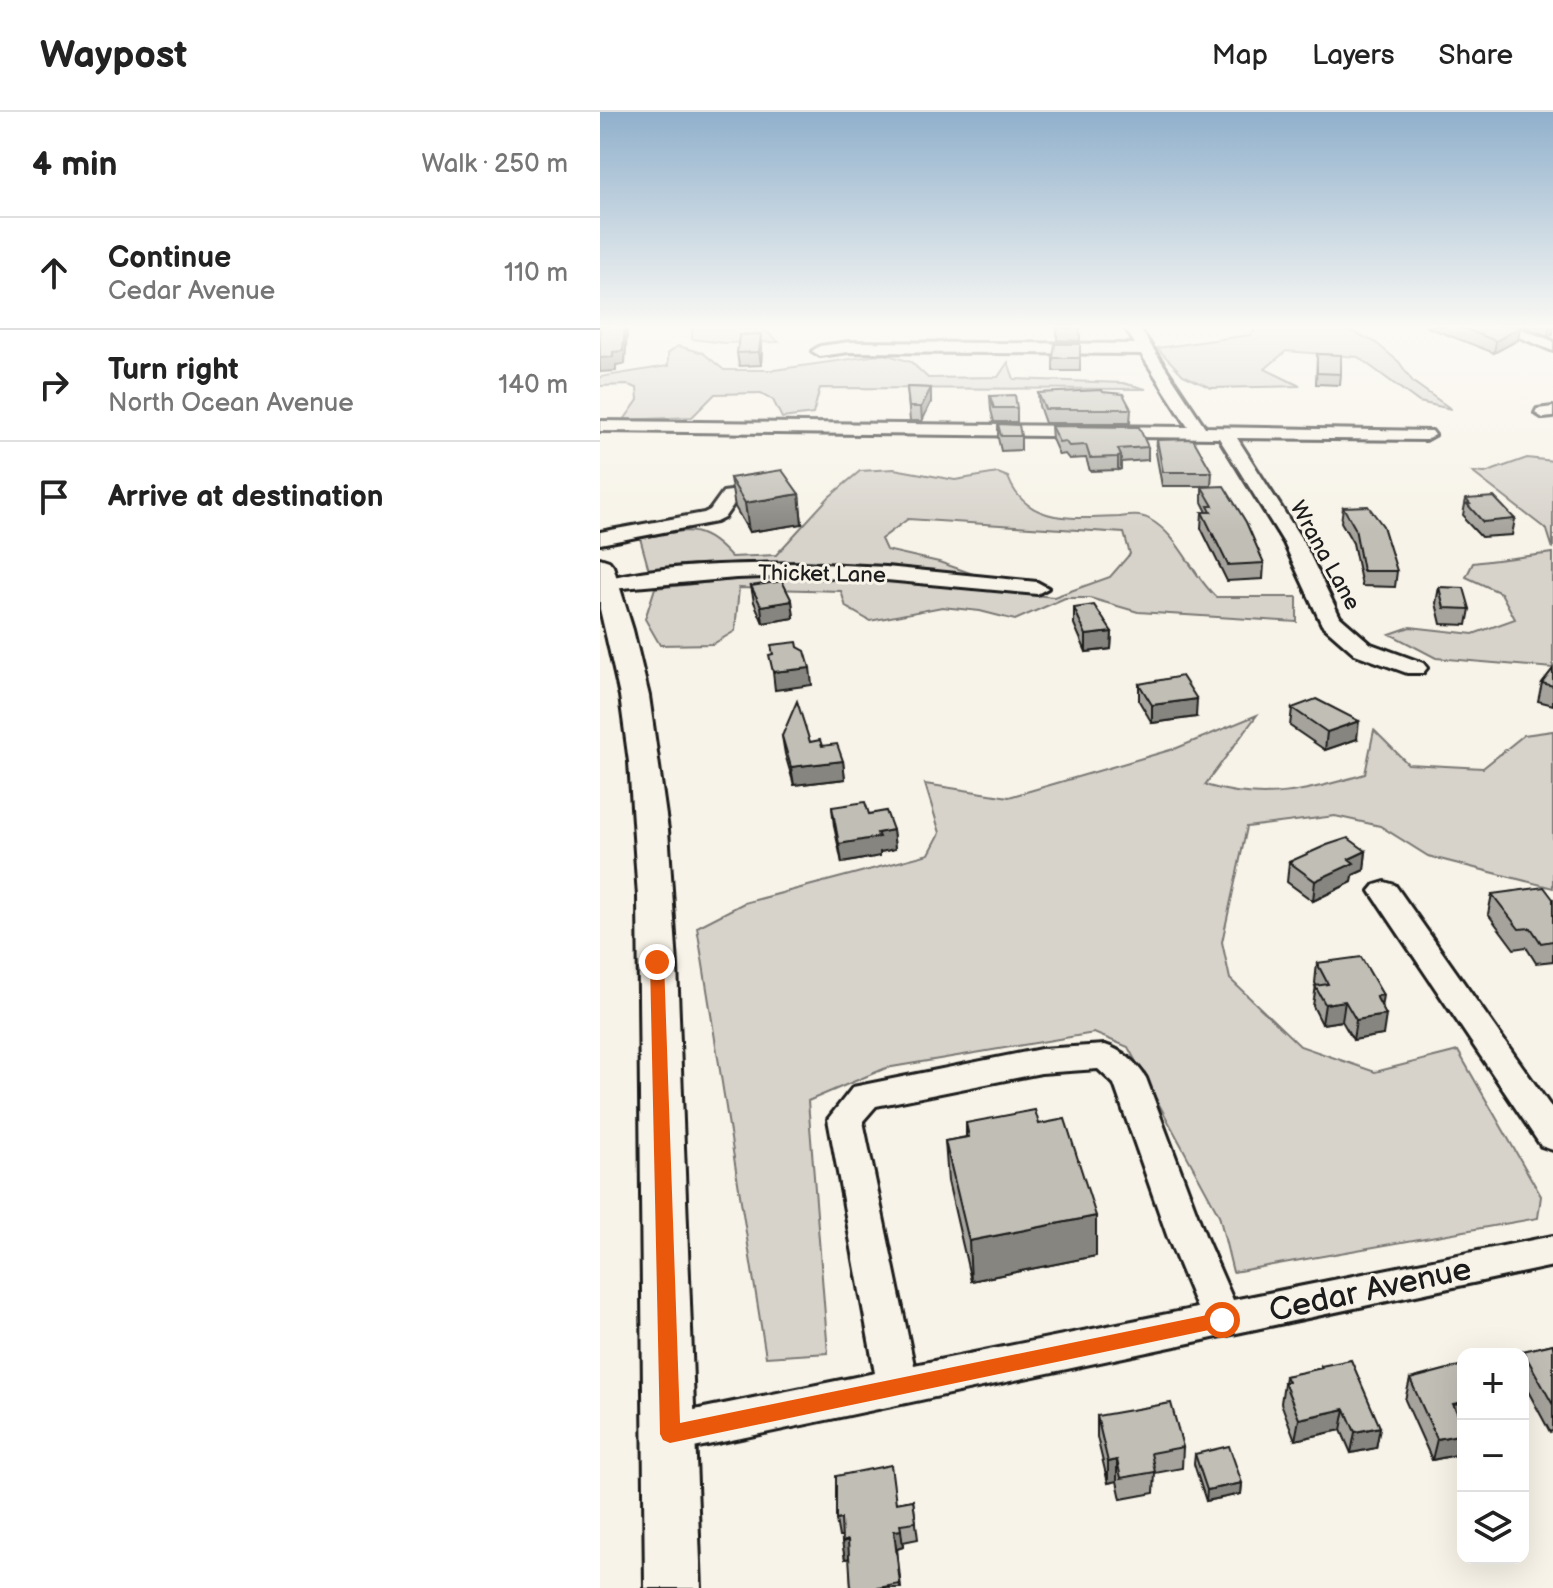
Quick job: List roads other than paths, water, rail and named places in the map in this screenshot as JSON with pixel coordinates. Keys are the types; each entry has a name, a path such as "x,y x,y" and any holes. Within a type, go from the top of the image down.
{"main road":[{"path":"603,576 633,695 651,830 673,1588"}],"street":[{"path":"1175,395 1200,433"},
{"path":"600,426 1426,435"},
{"name":"Wrana Lane","path":"1224,432 1294,543 1330,620 1363,649 1415,668"},
{"path":"600,538 709,518 717,514 725,499 737,494 791,491"},
{"name":"Thicket Lane","path":"603,576 648,579 797,570 863,571 1037,588"},
{"path":"1385,891 1553,1137"},
{"path":"898,1387 845,1119 865,1096 1041,1061 1105,1057 1129,1078 1187,1238 1222,1320"},
{"name":"Cedar Avenue","path":"670,1434 1553,1251"}]}
